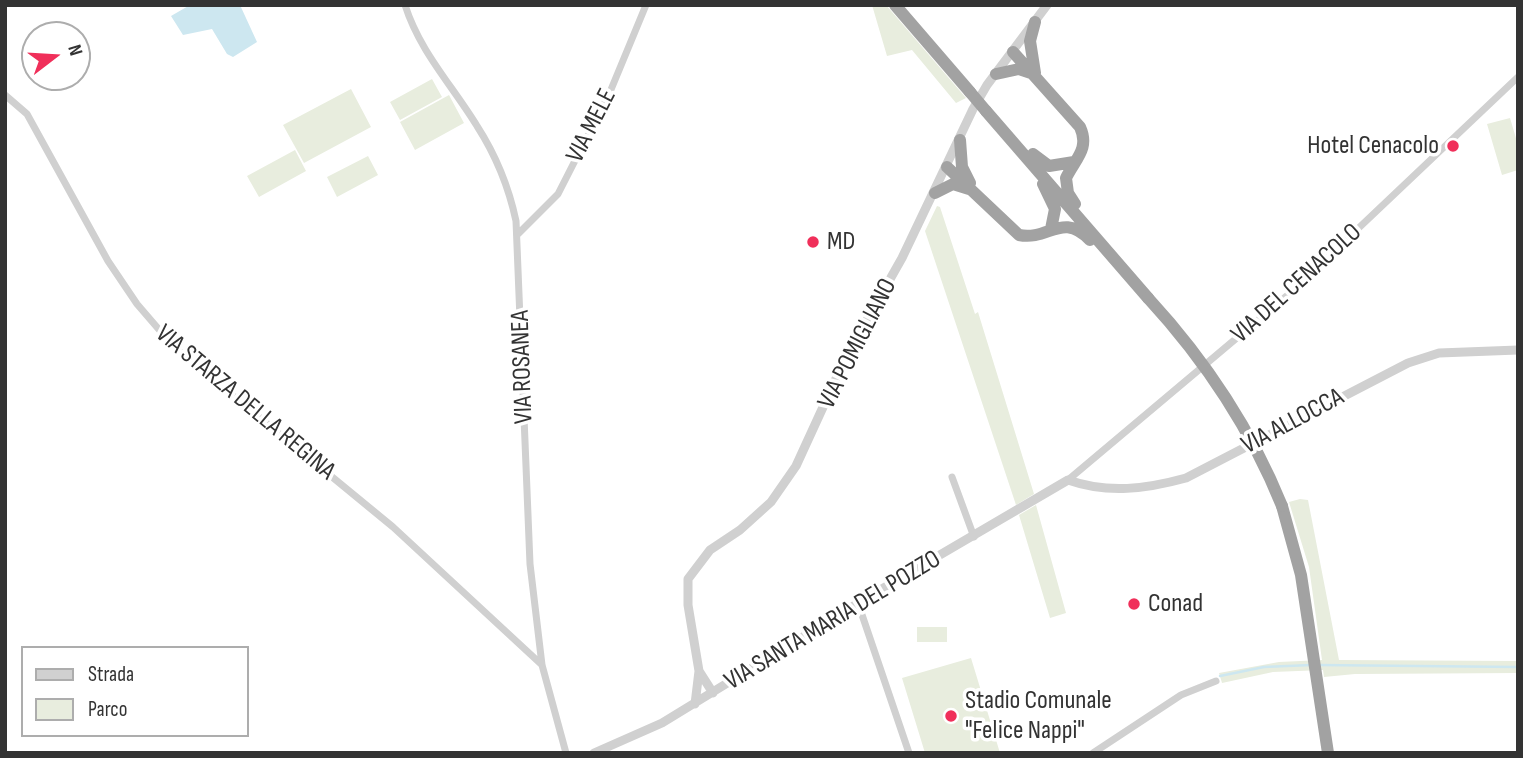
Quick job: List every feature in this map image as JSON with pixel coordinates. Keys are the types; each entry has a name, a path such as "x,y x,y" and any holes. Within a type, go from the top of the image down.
{"highway":[{"path":"895,5 1197,354 1226,395 1262,460 1282,506 1301,575 1328,753"},
{"path":"1035,22 1030,41 1035,74"},
{"path":"1013,52 1035,74 1084,136 1082,154 1074,162 1066,178 1068,193 1105,247"},
{"path":"996,74 1019,69 1035,74"},
{"path":"999,125 1042,162 1057,167 1074,162"},
{"path":"960,140 962,167 976,192"},
{"path":"1021,151 1053,201 1055,216 1051,229"},
{"path":"947,167 1019,235 1030,237 1051,229 1075,228 1122,267"},
{"path":"934,193 953,184 976,192"}],"street":[{"name":"VIA ROSANEA","path":"405,5 420,41 477,126 498,167 513,206 518,234 530,564 542,665 566,753"},
{"name":"VIA MELE","path":"518,234 558,194 610,92 646,5"},
{"name":"VIA POMIGLIANO","path":"695,704 699,671 686,591 693,568 710,550 740,530 771,502 796,466 846,357 878,305 973,109 1047,5"},
{"name":"VIA DEL CENACOLO","path":"1068,480 1289,293 1518,77"},
{"name":"VIA STARZA DELLA REGINA","path":"5,95 27,114 108,261 137,304 174,347 393,527 542,665"},
{"name":"VIA ALLOCCA","path":"1068,480 1088,487 1122,489 1153,487 1186,478 1408,363 1439,354 1518,350"},
{"path":"952,477 974,537"},
{"name":"VIA SANTA MARIA DEL POZZO","path":"594,753 636,736 695,704 858,603 1068,480"},
{"path":"858,603 909,753"},
{"name":"VIA POMIGLIANO","path":"699,671 713,693"},
{"path":"1093,753 1181,695 1216,681"}],"green space":[{"path":"872,5 886,5 966,98 956,103 912,50 887,56"},
{"path":"432,79 442,97 400,120 390,102"},
{"path":"351,89 371,127 304,163 283,125"},
{"path":"449,95 464,123 415,150 400,122"},
{"path":"1510,118 1518,145 1518,170 1502,175 1487,124"},
{"path":"295,150 306,171 259,197 247,176"},
{"path":"368,156 378,175 337,197 327,177"},
{"path":"937,206 940,207 975,314 978,312 1034,494 1016,505 925,231"},
{"path":"1308,500 1339,660 1518,661 1518,673 1355,674 1324,677 1323,670 1273,672 1222,683 1219,673 1279,662 1322,660 1309,567 1289,502"},
{"path":"1036,505 1066,613 1050,618 1019,515"},
{"path":"917,627 947,627 947,642 917,642"},
{"name":"Stadio Comunale \"Felice Nappi\"","path":"971,658 1000,753 925,753 902,678"}],"water":[{"path":"190,5 240,5 257,42 233,57 227,54 212,29 183,35 171,16"}],"waterway":[{"path":"1220,676 1264,667 1311,665"},
{"path":"1317,665 1518,667"}],"place":[{"name":"Hotel Cenacolo","path":"1453,146"},
{"name":"MD","path":"813,242"},
{"name":"Conad","path":"1134,604"},
{"name":"Stadio Comunale \"Felice Nappi\"","path":"951,716"}]}
